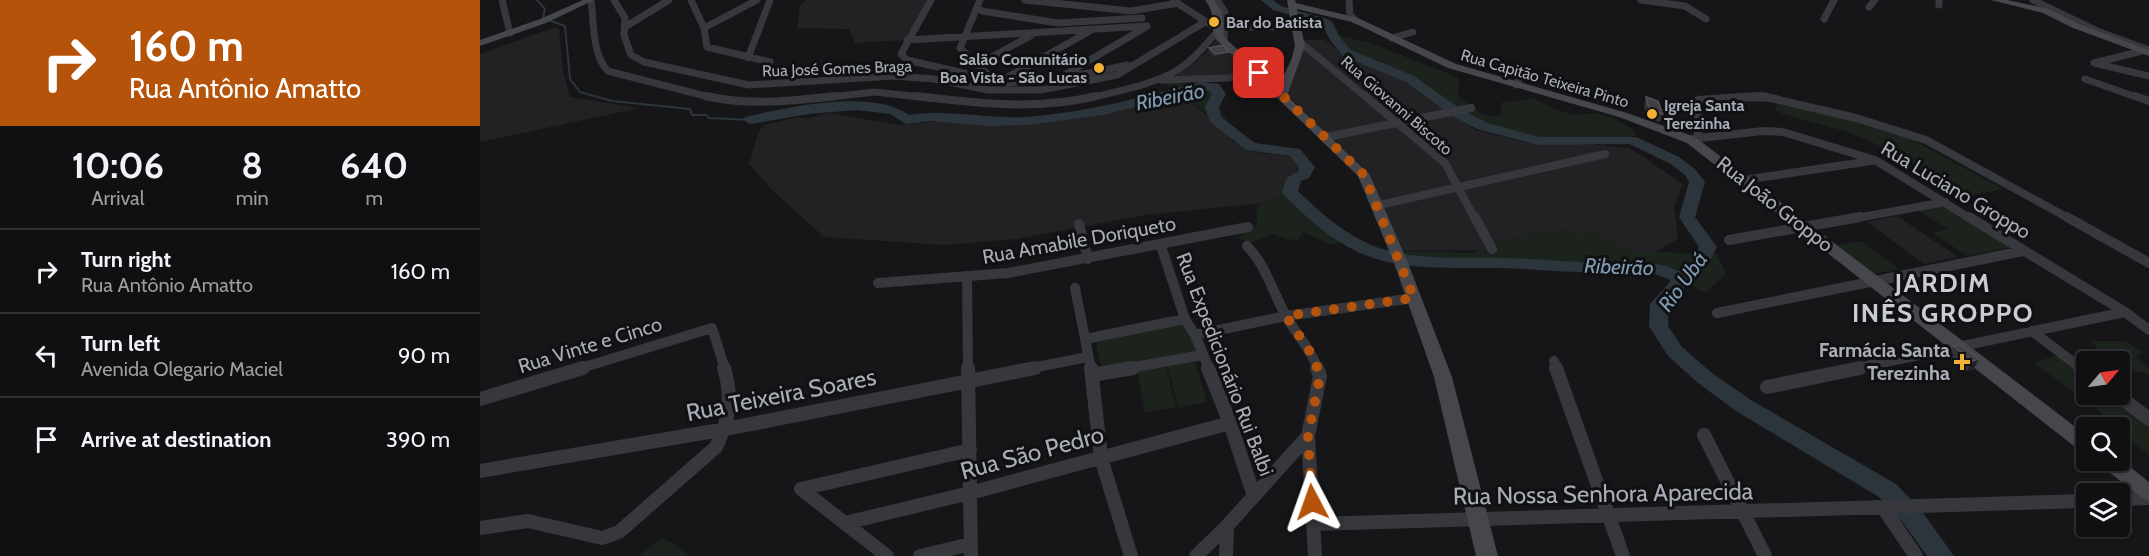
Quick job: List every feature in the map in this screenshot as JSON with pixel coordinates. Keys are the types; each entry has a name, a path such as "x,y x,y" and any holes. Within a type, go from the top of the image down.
{"main road":[{"path":"480,43 547,19 590,0"},
{"path":"1209,0 1217,8 1220,17 1219,28 1224,41 1364,175 1375,206 1398,256 1443,377 1487,556"},
{"path":"1995,0 2046,11 2076,26 2147,51"},
{"path":"1282,96 1286,78 1300,47 1292,7"},
{"name":"Rua Capitão Teixeira Pinto","path":"1292,7 1355,20 1452,66 1623,115 1694,139"},
{"path":"1262,76 1276,81 1286,78"},
{"name":"Rua João Groppo","path":"1694,139 1805,228 2076,437"},
{"path":"2121,471 2149,493"}],"street":[{"path":"502,0 510,33"},
{"path":"590,0 601,64 608,71 648,83 732,102 789,101 875,92 914,94 983,105 1045,105 1104,95 1158,80 1183,66 1219,28 1225,12 1217,0"},
{"path":"614,0 625,18 645,15"},
{"path":"625,27 669,0"},
{"path":"692,0 704,28 707,47 770,62"},
{"path":"704,28 757,0"},
{"path":"748,58 770,0"},
{"path":"931,0 929,8 907,40 901,54 908,60 997,82 1098,72 1142,61"},
{"path":"980,0 960,48 997,82"},
{"path":"1025,0 1131,11 1174,2 1202,24 1219,28 1297,27"},
{"path":"1349,0 1350,15 1355,20"},
{"path":"1641,0 1690,9 1701,13 1706,19"},
{"path":"1824,19 1834,0"},
{"path":"1869,7 1875,0"},
{"path":"2033,0 2097,31 2147,51"},
{"path":"978,8 1058,23 1142,18"},
{"path":"1131,11 1142,18 1147,26"},
{"name":"Rua José Gomes Braga","path":"625,18 624,35 631,55 644,62 749,84 894,76 934,79 988,90 1014,91 1067,86 1107,78 1126,71 1202,24"},
{"path":"907,40 1147,26"},
{"path":"1060,77 1147,26"},
{"path":"997,82 1093,30"},
{"path":"1392,38 1413,32"},
{"path":"977,65 1036,33"},
{"name":"Rua Giovanni Biscoto","path":"1300,47 1312,52 1445,163 1492,249"},
{"path":"2147,51 2094,63 2149,76"},
{"path":"1516,85 1522,74"},
{"path":"1158,80 1262,76"},
{"path":"2085,79 2149,101"},
{"path":"1694,139 1698,100 1760,96 1777,98 1856,118 1926,140 2149,263"},
{"path":"1326,137 1467,108"},
{"name":"Rua Luciano Groppo","path":"1694,139 1763,130 1783,132 1875,160 2125,312 2149,330"},
{"path":"1375,206 1605,154"},
{"path":"1744,180 1875,160"},
{"path":"1729,240 1945,202"},
{"path":"1079,224 1088,259"},
{"name":"Rua Amabile Doriqueto","path":"878,283 1008,273 1161,246 1248,227"},
{"name":"Rua Expedicionário Rui Balbi","path":"1161,246 1185,319 1195,335 1230,423 1254,496"},
{"path":"1247,246 1258,257 1286,316 1314,358 1320,376 1308,436 1315,556"},
{"path":"1717,313 2023,251"},
{"path":"920,556 971,550 967,276"},
{"path":"1075,288 1092,375 1101,458 1131,556"},
{"path":"1195,335 1286,316 1414,298"},
{"path":"1767,387 2125,312"},
{"path":"1085,339 1185,319"},
{"name":"Rua Vinte e Cinco","path":"480,399 712,328 732,397 726,429"},
{"path":"2032,331 2076,364"},
{"path":"1092,375 1202,355"},
{"name":"Rua Teixeira Soares","path":"480,471 726,429 1089,357"},
{"path":"1554,361 1623,556"},
{"path":"2130,405 2149,419"},
{"name":"Rua São Pedro","path":"845,523 970,493 1230,423"},
{"path":"480,528 528,521 602,538 619,532 716,447 726,429"},
{"path":"1704,435 1765,556"},
{"path":"1196,556 1227,526 1308,436"},
{"path":"887,556 801,489 970,450"},
{"path":"2130,499 2149,498"},
{"name":"Rua Nossa Senhora Aparecida","path":"1314,524 1479,518 1744,514 2076,501"},
{"path":"1889,509 1916,556"},
{"path":"1226,556 1227,526"}],"shaded area":[{"path":"806,0 928,0 905,40 855,43 849,29 797,28 800,6"},
{"path":"555,27 559,29 563,71 570,97 640,108 480,142 480,54"},
{"path":"1334,35 1371,43 1459,78 1458,96 1473,108 1488,115 1501,115 1501,103 1533,98 1574,115 1597,113 1615,119 1637,134 1620,145 1540,138 1489,126 1464,113 1414,77 1383,68 1383,63 1352,51"},
{"path":"1217,38 1253,73 1172,79 1206,53"},
{"path":"1296,40 1325,40 1341,52 1404,79 1420,93 1476,130 1529,143 1575,143 1630,148 1683,184 1674,206 1678,239 1656,252 1398,250 1371,176 1286,94 1286,79"},
{"path":"1163,82 1218,83 1214,87 1222,91 1222,100 1217,105 1240,137 1230,139 1197,105 1157,93 1171,89"},
{"path":"1165,97 1189,100 1213,120 1230,139 1249,151 1292,157 1300,167 1275,202 1145,215 1016,239 944,245 824,237 774,192 749,164 758,133 764,125 799,117 807,119 828,113 900,125 947,120 981,124 1078,117"},
{"path":"1778,103 1831,115 1911,139 2003,189 1972,195 1870,141 1848,132 1783,114 1775,110"},
{"path":"1283,182 1344,242 1331,245 1304,232 1298,240 1286,239 1273,234 1250,243 1237,238 1256,225 1258,217 1256,208 1267,197 1279,198"},
{"path":"1942,204 2011,247 1967,256 1933,233 1948,229 1914,208"},
{"path":"1897,216 1958,257 1924,264 1867,222"},
{"path":"1566,228 1578,236 1595,232 1628,251 1717,254 1726,274 1705,293 1656,263 1596,268 1407,261 1398,250 1474,253 1504,239"},
{"path":"1861,241 1899,269 1872,274 1836,246"},
{"path":"1186,324 1198,354 1102,373 1096,342"},
{"path":"2091,341 2125,341 2143,352 2135,357 2149,367 2149,375 2130,370 2130,351 2100,351"},
{"path":"2058,355 2076,368 2076,393 2033,363"},
{"path":"1194,358 1207,402 1178,408 1167,363"},
{"path":"1166,365 1176,407 1145,413 1137,370"},
{"path":"2093,405 2125,405 2149,423 2149,455 2130,441 2130,417 2104,417"},
{"path":"662,538 674,544 689,556 638,556"}],"building":[{"path":"1223,45 1229,52 1216,54 1209,48"},
{"path":"1646,97 1658,101 1663,114 1649,109"},
{"path":"1960,345 1979,359 1973,361 1953,346"}],"waterway":[{"path":"537,0 545,9 543,18 565,26 570,79 580,92 612,101 690,109 692,115 706,115 709,118 750,120"},
{"name":"Rio Ubá","path":"1266,0 1277,8 1323,21 1328,24 1336,40 1347,53 1410,79 1457,113 1482,126 1539,141 1631,140 1674,160 1690,172 1697,182 1687,217 1708,247 1701,262 1680,283"},
{"name":"Ribeirão","path":"750,120 809,110 857,106 895,111 906,120 931,117 989,122 1026,121 1103,111 1201,86 1214,87 1219,94 1212,107 1215,119 1251,147 1295,152 1307,167 1304,175 1294,178 1290,192 1317,218 1358,247 1386,257 1419,262 1579,267 1645,266 1666,271 1678,277 1680,283"},
{"name":"Rio Ubá","path":"1680,283 1659,304 1658,326 1675,352 1705,379 1743,405 1878,484 1912,517 1941,556"}],"place":[{"name":"Bar do Batista","path":"1214,22"},
{"name":"Salão Comunitário Boa Vista - São Lucas","path":"1099,68"},
{"name":"Igreja Santa Terezinha","path":"1652,114"},
{"name":"Farmácia Santa Terezinha","path":"1962,362"}],"district":[{"name":"JARDIM INÊS GROPPO","path":"1943,298"}],"route":[{"path":"1259,73 1364,175 1414,298 1286,316 1314,358 1320,376 1308,436 1312,502"}]}
